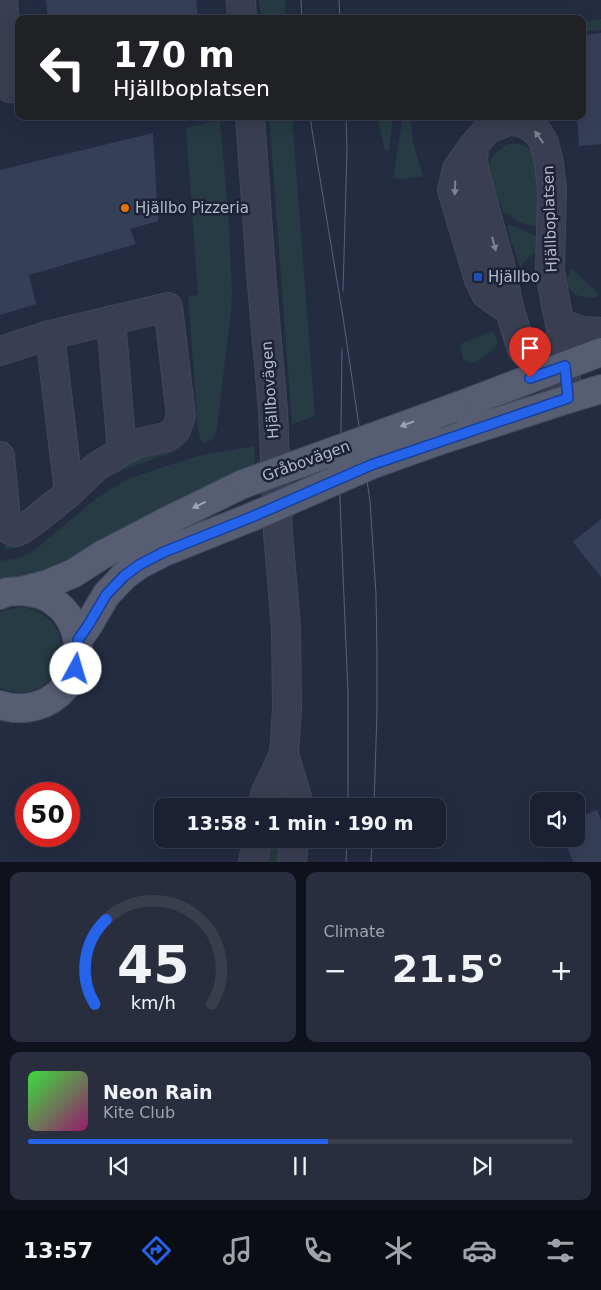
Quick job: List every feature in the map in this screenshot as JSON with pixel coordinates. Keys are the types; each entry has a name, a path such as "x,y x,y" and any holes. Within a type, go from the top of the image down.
{"main road":[{"name":"Gråbovägen","path":"7,592 48,584 74,573 102,555 243,484 601,352"},
{"name":"Gråbovägen","path":"78,640 106,595 124,576 139,565 164,552 254,516 371,465 568,398 601,389"},
{"name":"Gråbovägen","path":"7,592 34,593 48,598 59,606 69,617 75,629 79,655 76,669 60,693 48,702 34,707 7,711"}],"street":[{"path":"3,0 10,88"},
{"path":"241,0 242,15"},
{"name":"Hjällbovägen","path":"250,120 273,410 278,533 286,628 287,708 284,754 265,798"},
{"name":"Hjällboplatsen","path":"554,369 522,350 510,311 486,294 478,277 452,190 457,169 486,130 508,121 521,122 539,134 544,143 549,163 552,190 550,270 560,322 554,369 568,398"},
{"path":"0,351 50,335 168,307 181,416 176,430 166,437 138,444 122,451 96,467 69,493 34,521 15,532 10,530 6,519 0,456"},
{"path":"111,320 122,451"},
{"path":"560,322 582,331 601,332"},
{"path":"50,335 69,493"},
{"path":"502,389 516,366 522,350"},
{"name":"Hjällbovägen","path":"284,754 297,798"},
{"path":"253,862 255,848"},
{"path":"292,862 293,848"}],"shaded area":[{"path":"259,0 285,0 286,15 261,15"},
{"path":"601,19 601,30 586,31 586,21"},
{"path":"220,120 229,225 231,311 217,429 213,439 203,443 198,429 188,296 198,295 186,128"},
{"path":"269,120 292,120 315,416 292,424"},
{"path":"378,120 393,120 389,150 385,151"},
{"path":"402,120 410,120 413,143 423,176 393,178"},
{"path":"514,143 529,148 536,154 542,228 517,222 503,212 489,175 489,163 494,154 503,147"},
{"path":"511,225 541,240 537,252 530,256 520,267 509,234 508,226"},
{"path":"572,269 597,292 597,297 583,297 572,292 567,282"},
{"path":"492,331 497,340 494,350 471,363 463,359 460,344"},
{"path":"189,435 181,448 176,451 123,470 103,480 23,546 5,549 4,547 7,543 97,474"},
{"path":"254,446 254,469 67,569 7,580 0,579 0,561 20,558 36,549 92,502 128,479 199,456"},
{"path":"21,607 42,614 56,627 61,644 60,661 52,677 39,688 22,693 0,688 0,612"},
{"path":"270,848 282,848 281,862 268,862"}],"building":[{"path":"46,0 196,0 198,15 48,15"},
{"path":"601,33 601,144 579,146 577,120 586,120 586,35"},
{"path":"153,133 158,221 130,229 136,244 29,275 36,304 0,315 0,170"},
{"path":"601,519 601,577 573,542"},
{"path":"597,810 601,820 601,862 574,862 567,847 585,847 585,815"}],"tram line":[{"path":"301,0 302,15"},
{"path":"339,0 340,15"},
{"path":"311,120 343,317 370,501 376,594 377,653 374,798"},
{"path":"343,291 346,120"},
{"path":"342,349 340,502 348,693 348,798"},
{"path":"346,862 347,848"},
{"path":"371,862 372,848"}],"place":[{"name":"Hjällbo Pizzeria","path":"125,208"},
{"name":"Hjällbo","path":"478,277"}],"route":[{"path":"76,669 79,655 78,640 106,595 124,576 139,565 164,552 254,516 371,465 568,398 565,366 530,378"}]}
